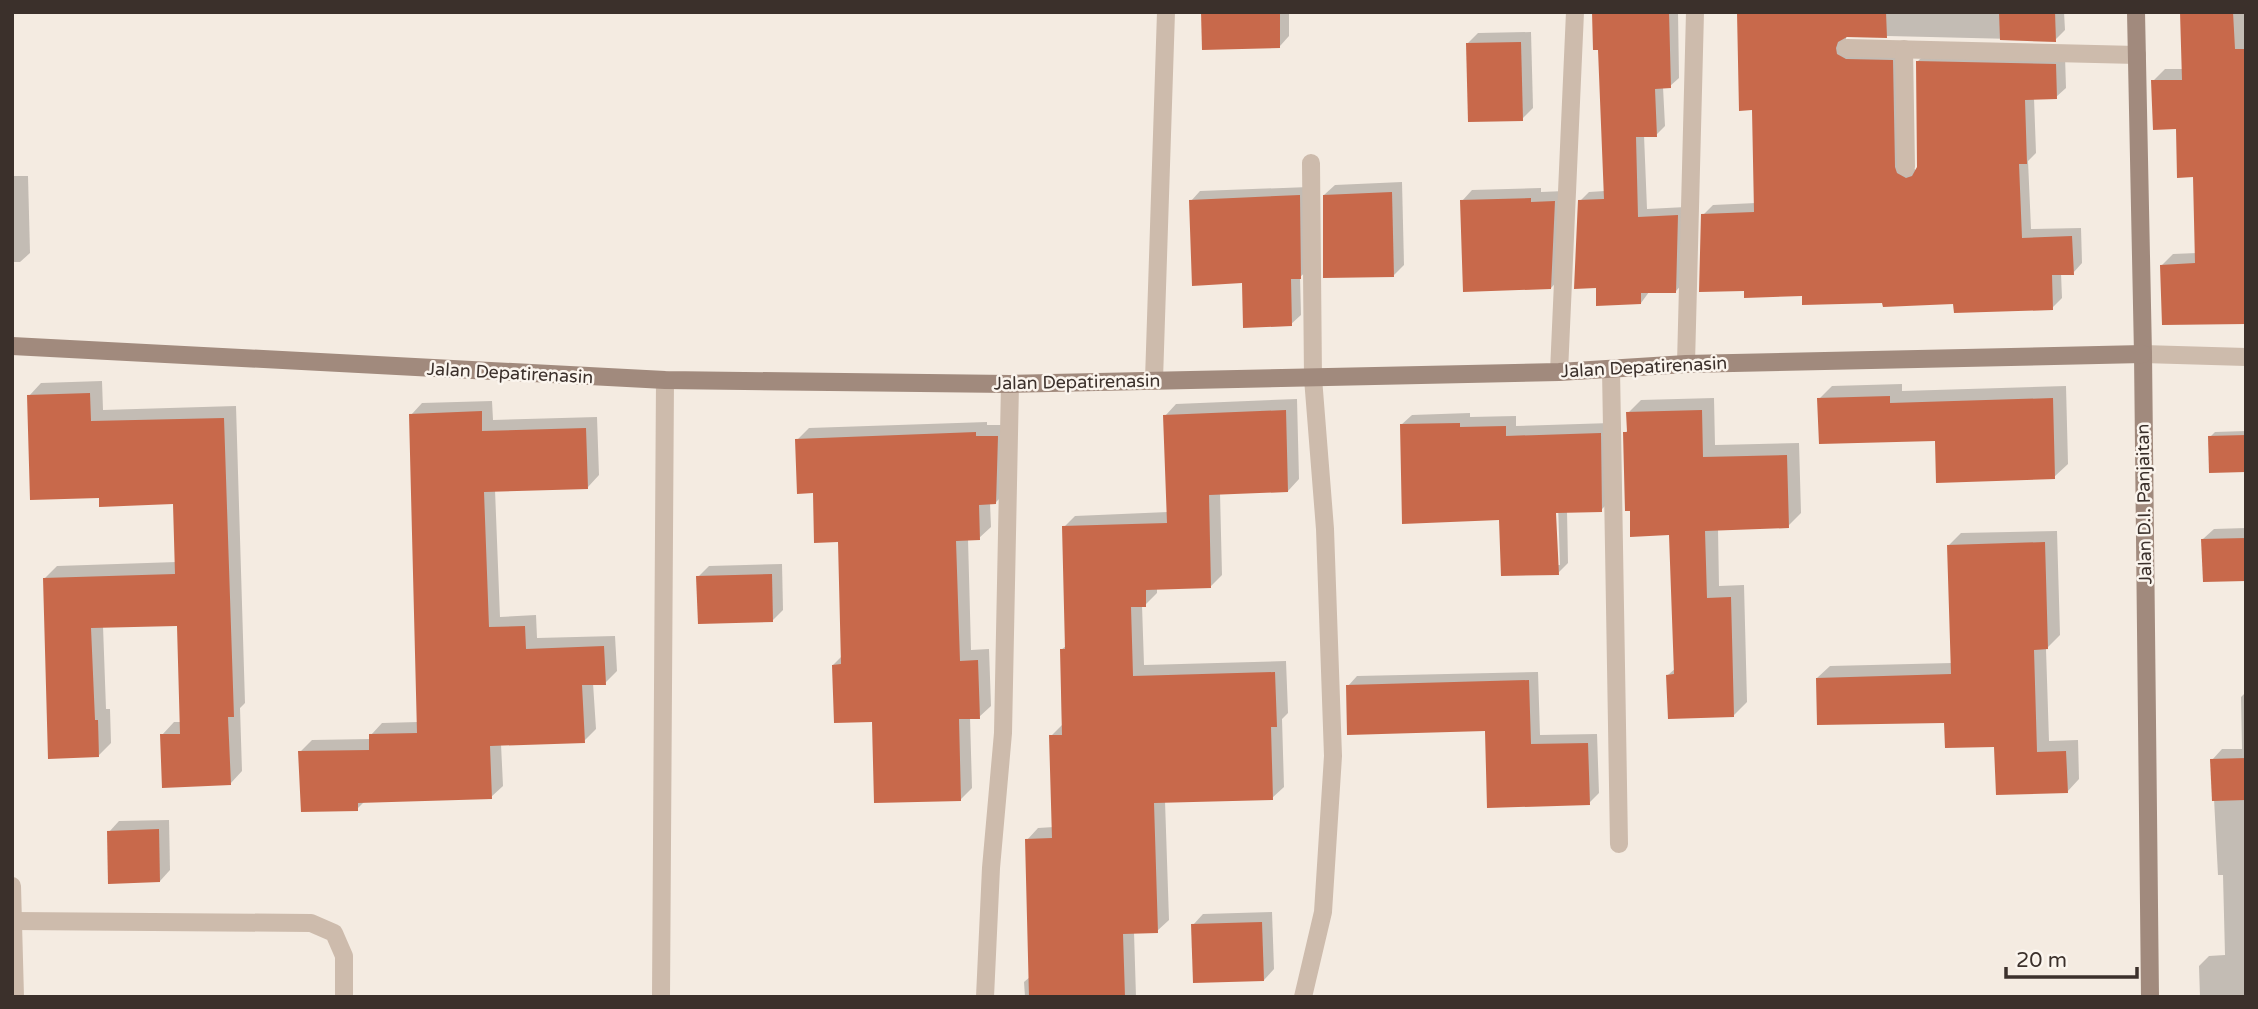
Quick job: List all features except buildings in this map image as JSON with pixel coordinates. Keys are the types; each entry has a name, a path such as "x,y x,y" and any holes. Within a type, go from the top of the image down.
{"street":[{"path":"1154,380 1166,12"},
{"path":"1559,372 1575,12"},
{"path":"1686,364 1695,12"},
{"name":"Jalan D.I. Panjaitan","path":"2136,12 2143,354 2150,997"},
{"path":"1847,48 2137,55"},
{"path":"1904,49 1906,167"},
{"path":"1303,997 1322,912 1333,756 1325,529 1313,378 1311,163"},
{"name":"Jalan Depatirenasin","path":"12,346 665,380 1010,384 1559,372 1686,364 2143,354"},
{"path":"2143,354 2246,357"},
{"path":"1611,369 1619,844"},
{"path":"661,997 665,380"},
{"path":"985,997 991,868 1003,733 1010,384"},
{"path":"12,886 15,997"},
{"path":"13,921 311,923 334,933 344,956 344,997"}]}
